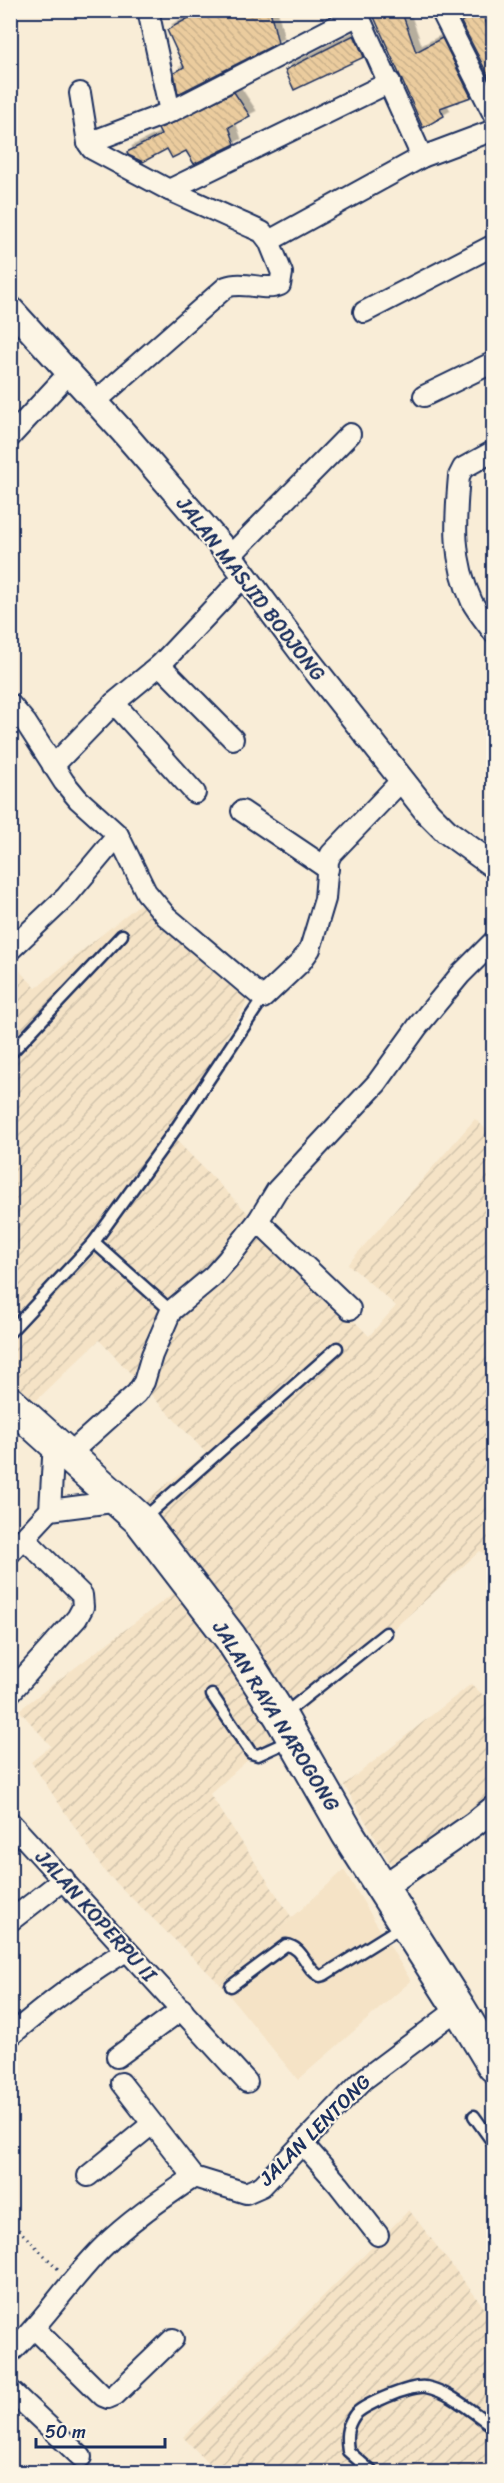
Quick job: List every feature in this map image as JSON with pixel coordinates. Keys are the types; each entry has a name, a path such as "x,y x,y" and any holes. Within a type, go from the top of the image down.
{"main road":[{"name":"JALAN RAYA NAROGONG","path":"10,1403 131,1511 230,1637 287,1728 348,1834 494,2066"}],"street":[{"path":"441,10 494,115"},
{"path":"154,13 170,112"},
{"path":"88,143 170,112 357,13 422,156"},
{"path":"169,190 390,82"},
{"path":"80,93 88,143 97,153 169,190 261,232 269,241 282,273 280,285 274,287 243,284 226,288 96,401"},
{"path":"269,241 422,156 494,130"},
{"path":"364,312 494,245"},
{"name":"JALAN MASJID BODJONG","path":"10,308 96,401 230,556 401,781 446,831 494,866"},
{"path":"423,396 494,362"},
{"path":"10,437 69,373"},
{"path":"230,556 350,434"},
{"path":"494,451 463,468 459,476 455,538 456,555 473,603 494,633"},
{"path":"53,766 114,703 160,665 244,576"},
{"path":"160,665 233,739"},
{"path":"114,703 195,793"},
{"path":"10,704 26,723 53,766 78,799 118,834 146,892 160,910 263,998 300,963 310,949 325,899 331,854 401,781"},
{"path":"242,811 328,869"},
{"path":"10,950 66,897 118,834"},
{"path":"10,1554 50,1510 62,1448 137,1393 144,1382 152,1355 171,1311 213,1276 258,1221 277,1190 376,1083 460,975 494,941"},
{"path":"258,1221 350,1309"},
{"path":"50,1510 131,1511"},
{"path":"10,1693 77,1618 82,1607 82,1595 24,1538"},
{"path":"382,1888 494,1808"},
{"name":"JALAN KOPERPU II","path":"10,1822 248,2082"},
{"path":"10,1921 64,1879"},
{"path":"10,2036 89,1972 126,1951"},
{"name":"JALAN LENTONG","path":"194,2177 246,2193 262,2186 363,2080 459,2008"},
{"path":"117,2057 182,2009"},
{"path":"11,2352 35,2329 71,2282 102,2248 135,2219 194,2177 121,2083"},
{"path":"88,2176 152,2124"},
{"path":"303,2144 378,2235"},
{"path":"35,2329 103,2396 108,2398 115,2395 172,2339"},
{"path":"10,2390 81,2457"}],"lane":[{"path":"10,1054 122,935"},
{"path":"10,1332 94,1242 175,1130 263,998"},
{"path":"94,1242 171,1311"},
{"path":"131,1511 337,1347"},
{"path":"212,1695 251,1753 258,1755 386,1633"},
{"path":"231,1986 286,1945 298,1949 315,1974 324,1975 406,1924"},
{"path":"474,2116 494,2144"},
{"path":"372,2472 348,2451 346,2432 355,2413 410,2388 423,2386 444,2393 494,2427"}],"path":[{"path":"10,2221 71,2282"}],"shaded area":[{"path":"141,903 253,992 169,1133 369,1336 396,1306 348,1264 475,1119 493,1136 493,1559 480,1551 210,1794 292,1918 220,1984 105,1872 31,1762 51,1746 19,1710 175,1592 145,1540 120,1521 206,1453 99,1340 11,1425 10,961 36,988"},
{"path":"471,1684 493,1704 493,1812 401,1881 344,1785"},
{"path":"344,1870 411,1981 298,2080 220,1984"},
{"path":"409,2210 493,2319 493,2472 217,2472 183,2437"}],"building":[{"path":"203,10 270,10 278,43 178,94 174,73 184,67 167,30"},
{"path":"371,10 401,10 416,52 442,38 471,97 440,108 444,116 423,128"},
{"path":"478,10 494,39 494,87 461,22"},
{"path":"354,35 364,57 294,90 285,70"},
{"path":"234,92 250,116 229,127 235,144 194,164 186,151 172,158 167,149 143,162 128,155 127,152 161,135 158,129"}]}
